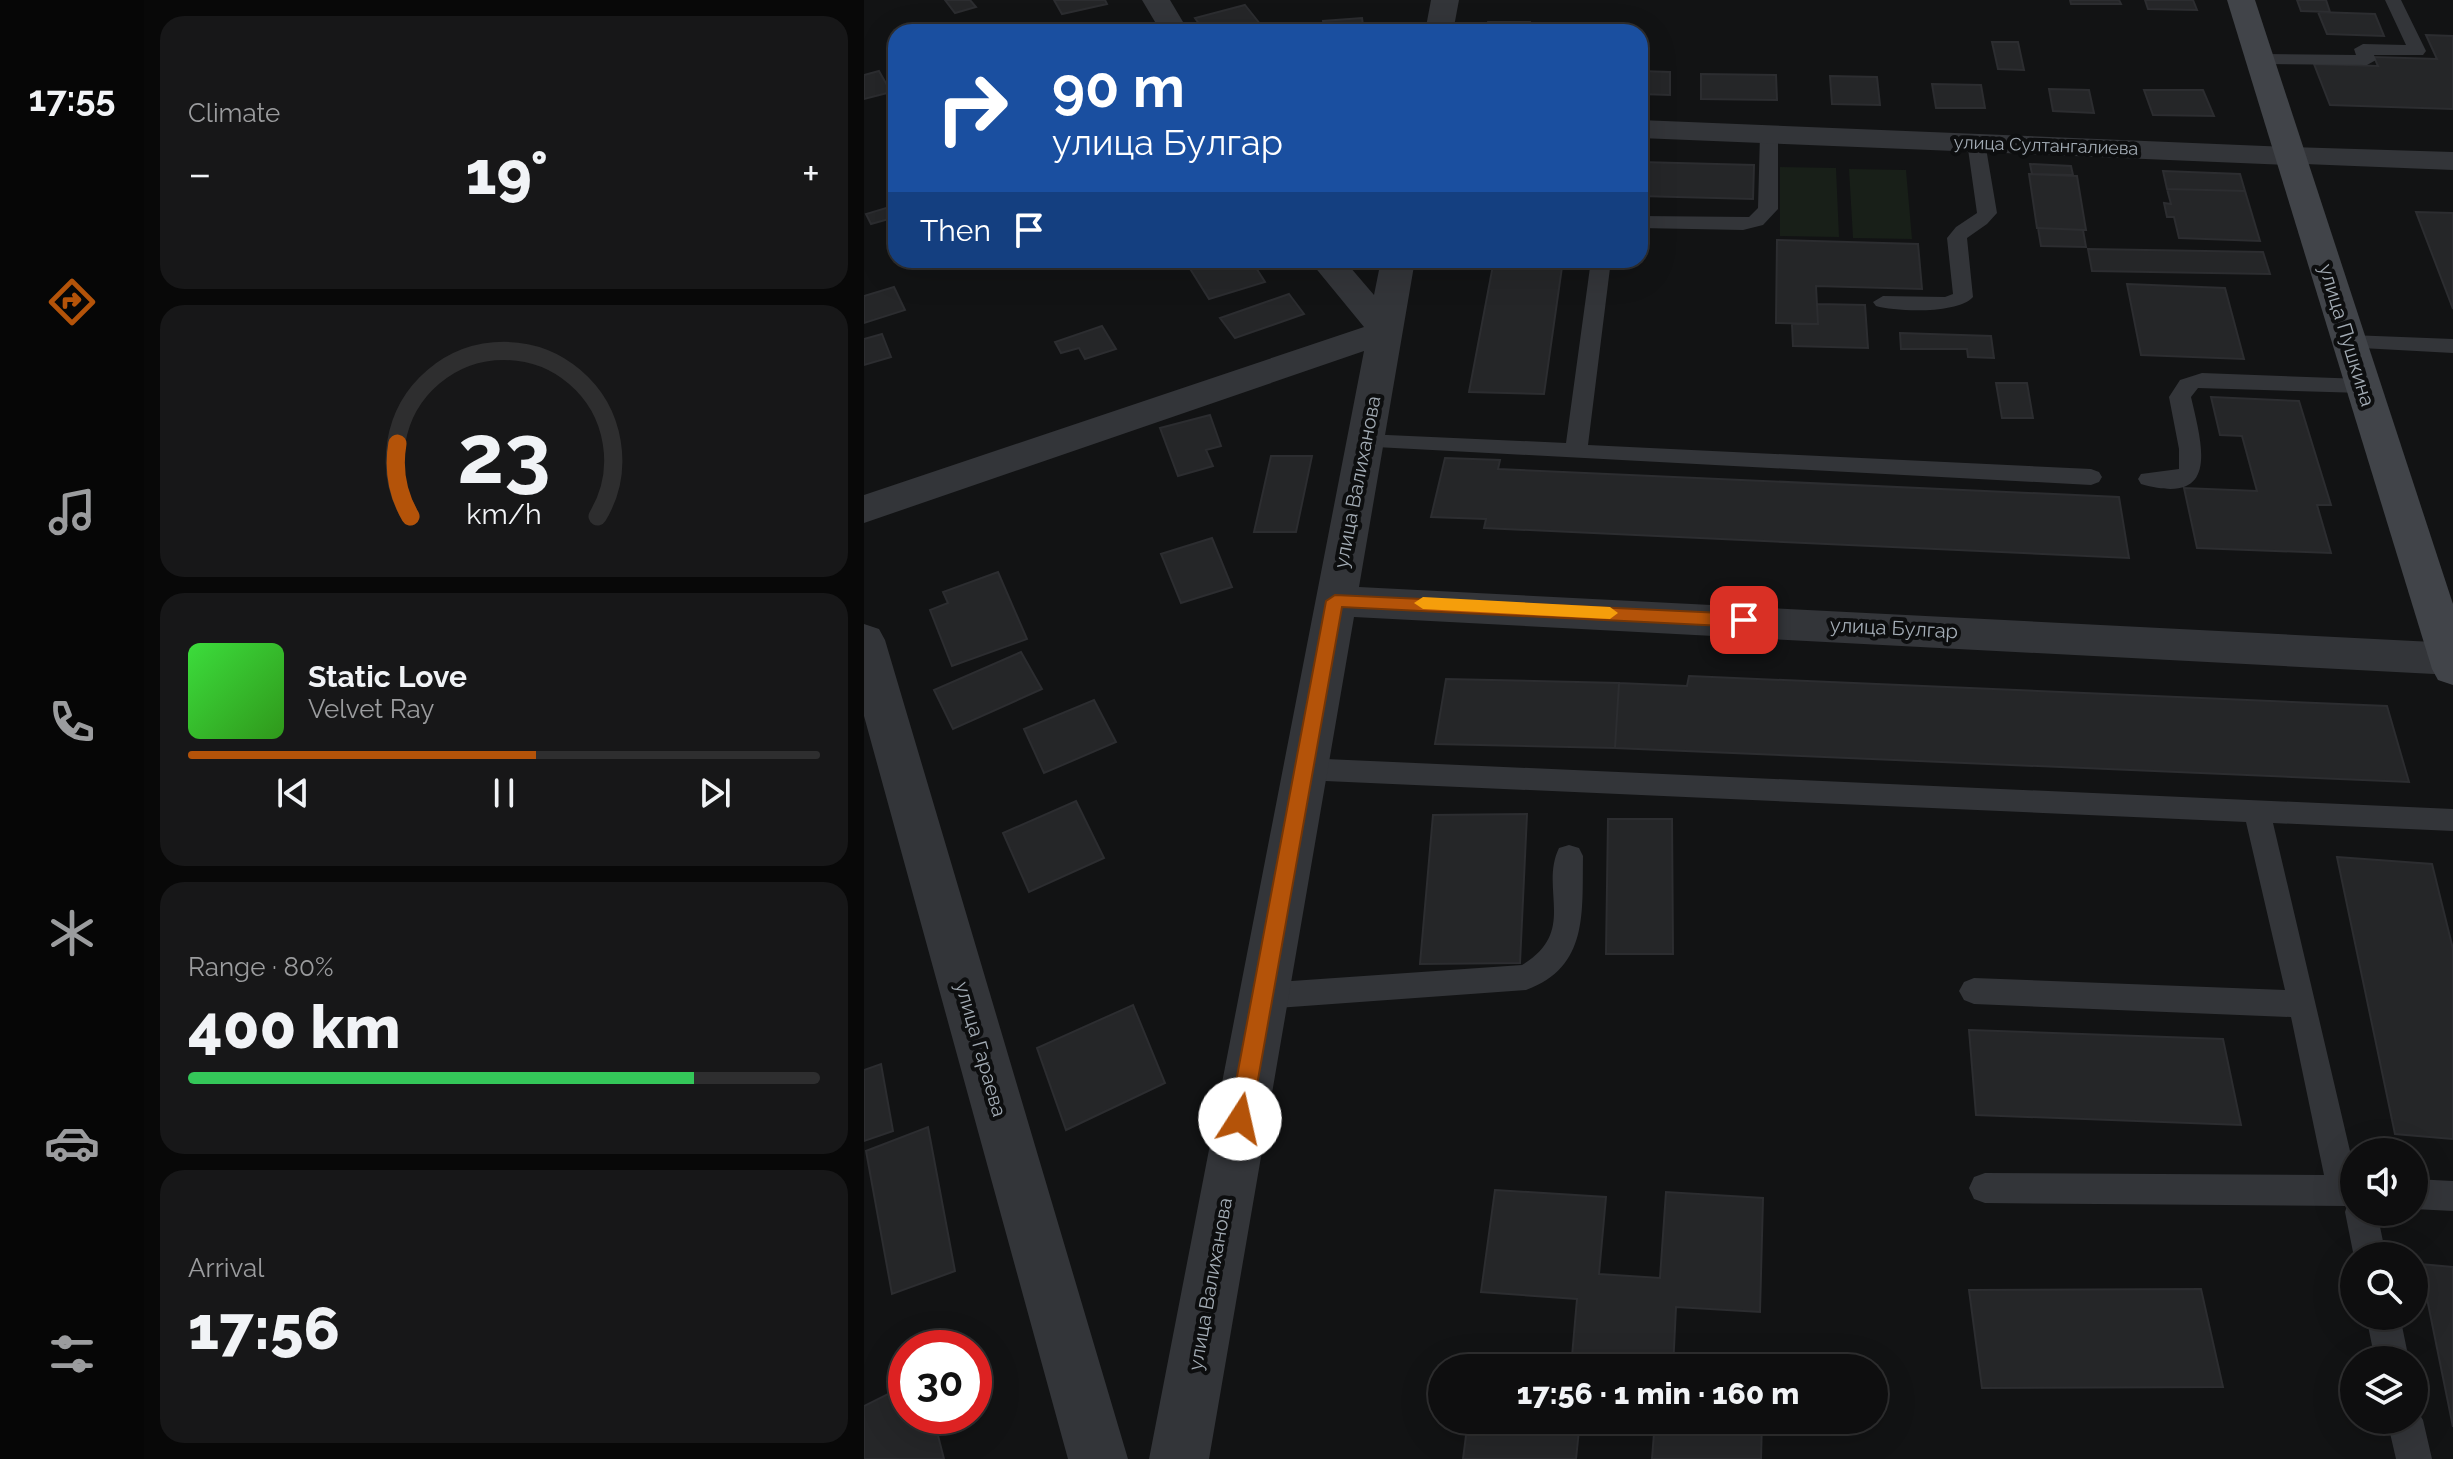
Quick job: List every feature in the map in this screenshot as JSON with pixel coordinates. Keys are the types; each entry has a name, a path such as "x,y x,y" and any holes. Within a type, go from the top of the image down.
{"main road":[{"name":"улица Пушкина","path":"2241,0 2452,662"}],"street":[{"path":"1156,0 1170,24"},
{"path":"1440,24 1445,0"},
{"name":"улица Султангалиева","path":"1648,129 2453,161"},
{"path":"864,509 1386,331 1333,268"},
{"name":"улица Валиханова","path":"1179,1459 1397,268"},
{"name":"улица Булгар","path":"1335,601 2452,662"},
{"name":"улица Гараева","path":"864,640 1098,1459"}],"lane":[{"path":"2261,59 2367,60 2363,49 2417,51 2393,0"},
{"path":"1648,222 1743,224 1763,216 1768,209 1769,134"},
{"path":"1883,302 1947,303 1963,297 1957,238 1961,231 1983,219 1987,213 1976,142"},
{"path":"1576,449 1600,268"},
{"path":"2350,342 2453,346"},
{"path":"2149,479 2177,479 2189,473 2191,453 2180,397 2182,389 2190,383 2202,380 2363,386"},
{"path":"1365,441 1576,449 2091,477"},
{"path":"1303,769 2453,820"},
{"path":"2257,811 2340,1148"},
{"path":"1262,996 1526,977 1544,969 1560,951 1566,932 1569,856"},
{"path":"1974,991 2303,1004"},
{"path":"1985,1188 2340,1198"},
{"path":"2428,1195 2453,1196"},
{"path":"2408,1434 2414,1459"}],"shaded area":[{"path":"1780,167 1836,168 1839,237 1780,236"},
{"path":"1849,169 1906,170 1912,239 1853,238"}],"building":[{"path":"945,0 970,0 976,7 955,13"},
{"path":"1054,0 1105,0 1107,4 1062,14"},
{"path":"2070,0 2119,0 2121,4 2071,4"},
{"path":"2145,0 2193,0 2197,10 2148,9"},
{"path":"2297,0 2326,0 2330,12 2301,11"},
{"path":"1245,5 1260,24 1199,24 1195,18"},
{"path":"2318,12 2375,14 2384,36 2327,34"},
{"path":"1362,18 1363,24 1323,24 1323,21"},
{"path":"1488,22 1530,22 1530,24"},
{"path":"2426,35 2453,36 2453,109 2330,105 2314,64 2378,66 2374,57 2437,59"},
{"path":"1992,42 2018,42 2024,70 1998,69"},
{"path":"879,71 888,93 864,99 864,75"},
{"path":"1648,71 1670,72 1670,95 1648,94"},
{"path":"1701,74 1776,75 1777,100 1701,99"},
{"path":"1830,76 1877,77 1880,105 1832,104"},
{"path":"1932,84 1981,85 1985,108 1936,108"},
{"path":"2049,89 2089,90 2094,113 2053,111"},
{"path":"2144,90 2203,90 2214,116 2153,115"},
{"path":"1648,162 1754,165 1753,199 1648,196"},
{"path":"2030,164 2071,166 2073,175 2032,174"},
{"path":"2163,171 2240,174 2245,191 2167,189"},
{"path":"2029,174 2077,176 2086,230 2037,228"},
{"path":"2167,189 2245,191 2260,241 2179,238 2174,217 2167,217 2164,203 2171,204"},
{"path":"888,207 888,219 871,224 866,214"},
{"path":"2416,212 2453,213 2453,309"},
{"path":"2038,228 2083,230 2086,247 2041,246"},
{"path":"1777,240 1918,244 1922,289 1816,286 1818,324 1776,323"},
{"path":"2088,249 2263,252 2270,274 2092,271"},
{"path":"1190,268 1256,268 1265,282 1209,299"},
{"path":"1492,268 1562,268 1544,394 1469,392"},
{"path":"2127,284 2225,288 2244,359 2141,355"},
{"path":"894,287 905,310 864,323 864,296"},
{"path":"1289,294 1304,314 1235,338 1220,318"},
{"path":"1817,304 1865,305 1868,348 1793,346 1792,324 1818,324"},
{"path":"1102,326 1116,349 1085,359 1079,348 1061,353 1055,342"},
{"path":"1900,333 1991,336 1994,358 1968,357 1967,349 1901,349"},
{"path":"882,334 891,357 864,365 864,339"},
{"path":"1996,383 2027,383 2033,418 2002,418"},
{"path":"2211,397 2299,401 2331,505 2317,505 2331,553 2197,548 2184,488 2257,491 2242,436 2220,435"},
{"path":"1210,415 1221,446 1206,450 1213,466 1178,476 1160,428"},
{"path":"1271,456 1312,456 1296,532 1254,532"},
{"path":"1445,458 1500,460 1498,469 2119,497 2129,558 1484,528 1486,519 1431,517"},
{"path":"1212,538 1232,587 1181,603 1161,554"},
{"path":"998,572 1027,639 952,666 930,610 948,603 943,592"},
{"path":"1021,652 1042,689 953,729 934,690"},
{"path":"1689,676 2387,706 2409,782 1615,748 1619,683 1687,686"},
{"path":"1446,679 1619,683 1615,748 1435,744"},
{"path":"1094,700 1116,742 1044,773 1024,729"},
{"path":"1076,801 1104,858 1029,892 1003,833"},
{"path":"1527,814 1520,963 1420,964 1433,815"},
{"path":"1608,819 1672,819 1673,954 1606,954"},
{"path":"2337,857 2432,864 2453,949 2453,1139 2395,1134"},
{"path":"1133,1005 1165,1083 1066,1130 1037,1048"},
{"path":"1969,1030 2223,1039 2241,1125 1976,1115"},
{"path":"881,1064 893,1131 864,1141 864,1070"},
{"path":"928,1127 955,1271 892,1294 866,1151"},
{"path":"1495,1190 1606,1197 1599,1274 1660,1278 1666,1192 1763,1198 1760,1312 1676,1307 1674,1354 1572,1354 1577,1299 1481,1292"},
{"path":"2428,1265 2453,1267 2453,1427 2428,1304"},
{"path":"2201,1289 2223,1387 1982,1388 1969,1290"},
{"path":"888,1394 888,1434 938,1434 944,1459 864,1459 864,1406"},
{"path":"1466,1434 1579,1434 1576,1459 1463,1459"},
{"path":"1654,1434 1762,1434 1761,1459 1652,1459"}],"slow traffic":[{"path":"1423,603 1610,613"}],"route":[{"path":"1240,1119 1335,601 1744,620"}]}
